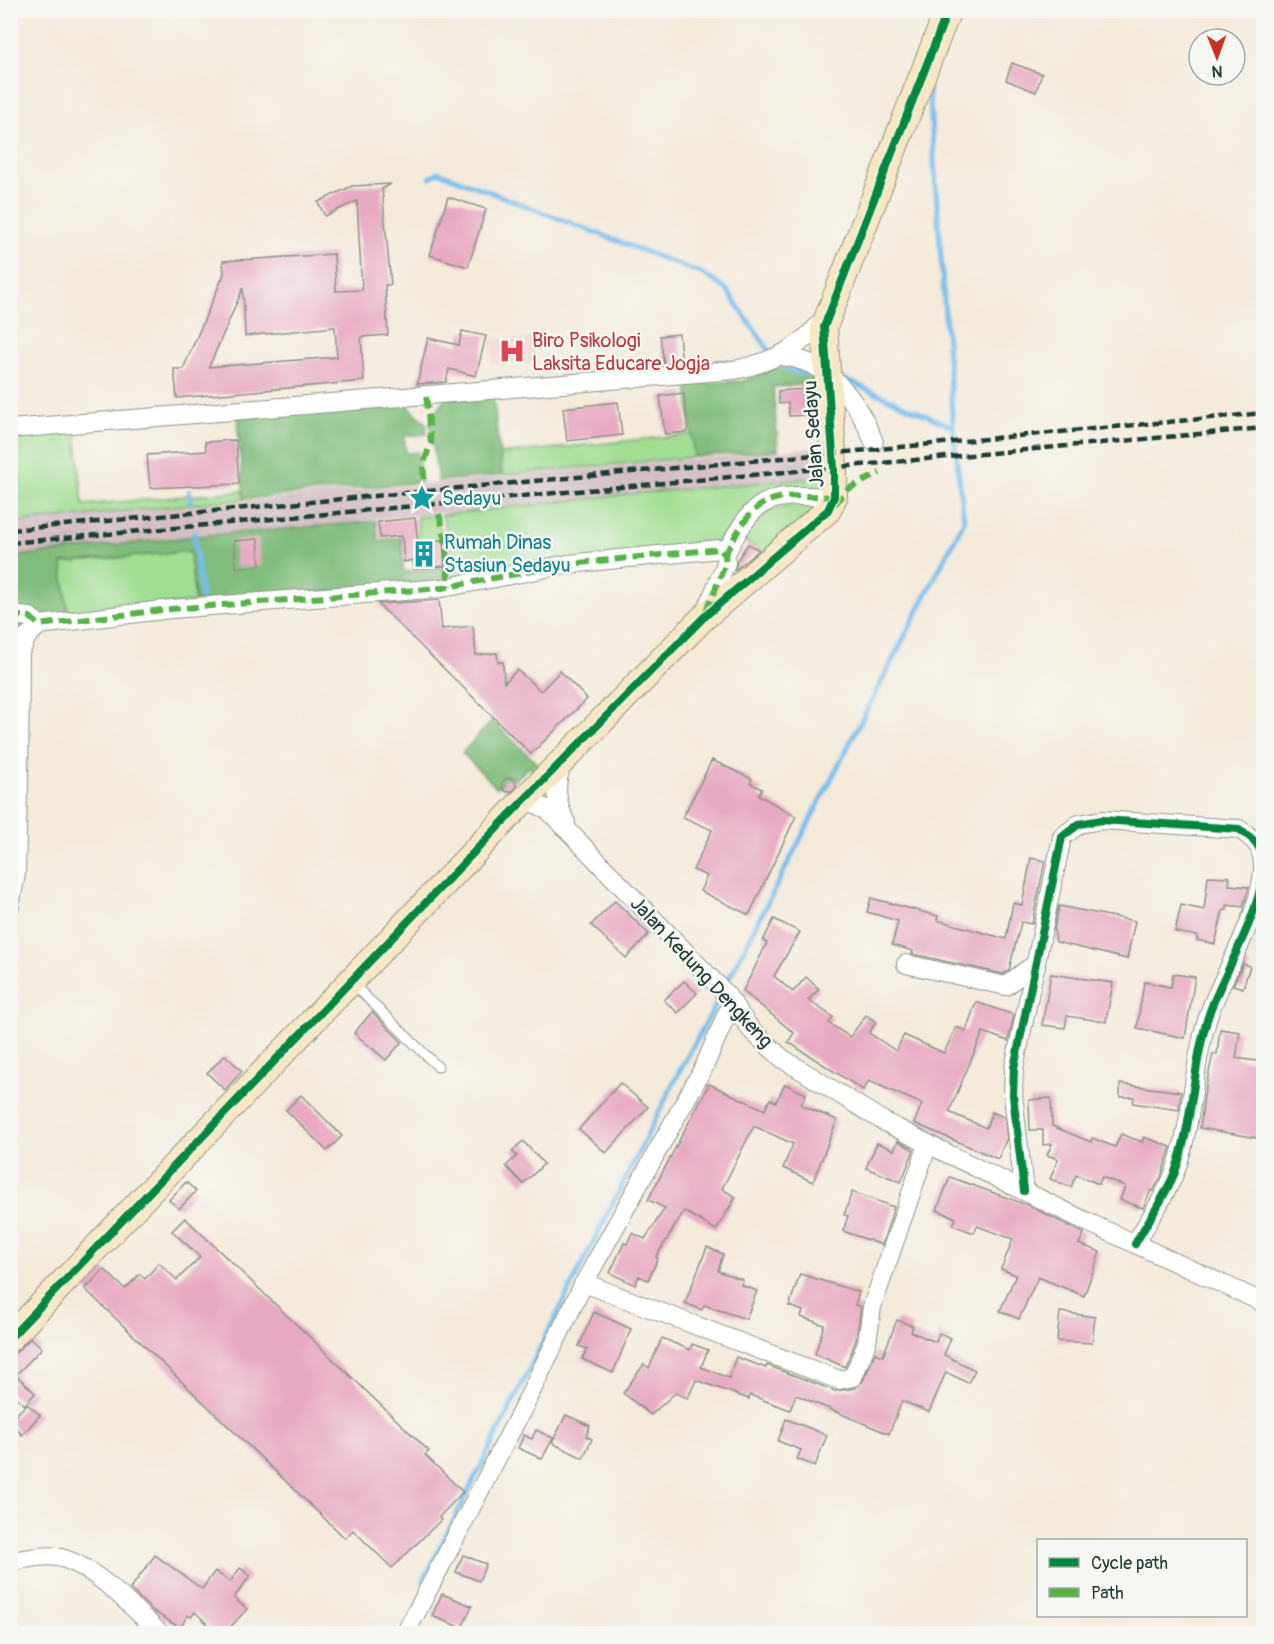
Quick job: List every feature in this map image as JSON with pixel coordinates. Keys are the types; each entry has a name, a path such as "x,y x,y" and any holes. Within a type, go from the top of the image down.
{"street":[{"name":"Jalan Sedayu","path":"10,1338 520,804 703,618 828,510 834,497 825,371 824,341 827,314 948,10"},
{"path":"10,429 734,370 780,356 805,341 827,314"},
{"path":"780,356 805,360 825,371 853,403 874,442"},
{"path":"703,618 724,572 725,555 743,522 758,505 785,498 834,497"},
{"path":"10,906 16,874 14,797 20,652 27,637 39,625 171,609 442,588 568,564 698,550 720,549 725,555"},
{"path":"10,615 30,617 39,625"},
{"path":"563,762 556,795 558,806 571,833"},
{"path":"520,804 527,802 541,805 571,833"},
{"path":"1024,1191 1013,1095 1020,1027 1036,966 1062,837 1079,824 1102,820 1239,830 1256,841 1263,857 1260,890 1208,1017 1199,1052 1187,1132 1177,1163 1135,1244"},
{"name":"Jalan Kedung Dengkeng","path":"571,833 732,1002 752,1031 783,1059 883,1121 928,1144 1263,1303"},
{"path":"906,964 1006,986 1029,968 1036,966"},
{"path":"405,1634 523,1408 584,1283 704,1066 732,1002"},
{"path":"584,1283 839,1380 849,1380 853,1377 867,1343 872,1307 928,1144"},
{"path":"10,1561 54,1556 71,1561 97,1577 161,1634"}],"lane":[{"path":"351,982 438,1067"}],"shaded area":[{"name":"Biro Psikologi Laksita Educare Jogja","path":"492,339 533,339 533,363 492,364"},
{"path":"823,447 825,477 189,537 11,557 10,523"}],"green space":[{"path":"786,363 812,371 813,384 773,387 778,450 694,457 687,384 743,381"},
{"path":"493,395 502,475 438,481 430,422 446,398"},
{"path":"404,402 426,423 427,434 404,436 406,453 418,452 421,482 244,499 237,417"},
{"path":"76,431 83,505 243,491 244,499 11,523 11,436"},
{"path":"693,434 694,457 502,475 500,454"},
{"path":"825,477 826,488 770,494 750,503 742,510 718,544 451,583 448,537 442,515 630,494"},
{"path":"822,502 768,554 740,539 757,519 775,508"},
{"path":"437,516 443,539 402,543 401,537 419,535 417,517"},
{"path":"376,521 378,540 401,538 404,572 445,567 446,583 195,602 190,551 62,563 68,615 11,649 10,557 189,537"},
{"path":"190,551 195,602 68,615 62,563"},
{"path":"492,721 540,766 535,772 529,767 514,781 510,776 497,788 462,753"}],"building":[{"path":"1012,63 1042,74 1036,92 1006,80"},
{"path":"391,184 382,189 391,285 385,285 388,335 361,337 364,381 177,398 174,369 183,369 224,274 223,261 334,254 336,291 362,290 357,201 325,216 318,202 352,186","holes":["243,288 245,336 335,327 337,357 209,367"]},
{"path":"448,197 486,209 468,267 430,255"},
{"path":"462,331 486,336 476,376 449,369 446,382 417,384 428,338 459,345"},
{"path":"679,334 682,363 664,364 660,336"},
{"path":"805,389 807,415 789,416 788,403 779,404 778,391"},
{"path":"684,393 688,432 665,434 660,396"},
{"path":"618,402 622,435 567,441 563,408"},
{"path":"236,440 239,484 150,488 147,455 206,451 205,442"},
{"path":"415,518 418,542 443,540 445,566 414,569 413,560 404,562 402,536 380,538 378,522"},
{"path":"258,539 260,566 236,568 234,541"},
{"path":"748,544 759,550 735,570 737,560"},
{"path":"439,600 442,629 473,626 476,655 497,653 498,662 503,662 504,683 517,670 541,691 560,671 587,699 531,754 378,604"},
{"path":"712,760 752,779 750,783 762,789 758,795 796,816 749,915 700,891 707,876 693,870 712,830 683,817"},
{"path":"506,778 512,778 516,785 512,792 506,792 502,788 502,782"},
{"path":"1031,858 1045,861 1032,924 1021,922 1009,970 1003,974 912,954 913,951 892,945 898,921 867,912 871,898 938,916 937,920 1006,939 1013,903 1022,905"},
{"path":"1208,876 1230,877 1229,885 1249,887 1243,907 1227,905 1227,910 1223,910 1215,944 1197,940 1198,936 1175,932 1181,905 1204,910"},
{"path":"615,901 649,934 626,958 591,925"},
{"path":"1059,906 1135,921 1127,959 1056,942 1054,929"},
{"path":"774,919 800,932 774,976 793,992 806,977 819,989 808,1000 833,1017 829,1023 850,1037 866,1015 876,1022 869,1033 896,1051 904,1035 944,1053 956,1027 966,1031 976,1002 1014,1015 1008,1041 983,1032 949,1112 986,1128 992,1112 1004,1117 1007,1138 998,1159 914,1123 922,1104 869,1081 863,1090 788,1042 794,1033 743,991 767,943 763,941"},
{"path":"1243,964 1250,966 1243,988 1233,985"},
{"path":"1051,974 1113,983 1106,1022 1067,1016 1065,1028 1042,1025"},
{"path":"1173,974 1195,977 1185,1038 1137,1028 1144,982 1171,987"},
{"path":"684,981 697,993 678,1013 664,1000"},
{"path":"372,1012 402,1042 386,1060 354,1033"},
{"path":"1220,1029 1240,1032 1236,1058 1263,1062 1263,1139 1200,1128 1204,1095 1213,1054 1217,1054"},
{"path":"225,1055 242,1071 225,1090 207,1073"},
{"path":"620,1083 648,1107 606,1153 579,1129"},
{"path":"709,1084 765,1110 770,1099 776,1102 785,1084 806,1094 801,1105 837,1120 813,1182 783,1168 793,1144 754,1126 722,1189 736,1197 716,1230 684,1211 656,1257 658,1258 648,1280 639,1276 635,1285 610,1273 624,1243 627,1244 632,1233 645,1239 665,1208 648,1200"},
{"path":"1120,1084 1181,1092 1179,1110 1133,1103 1134,1097 1120,1097"},
{"path":"301,1095 342,1136 327,1151 286,1110"},
{"path":"1051,1098 1052,1126 1091,1142 1092,1138 1115,1147 1121,1134 1142,1142 1144,1137 1171,1147 1161,1177 1153,1191 1151,1190 1143,1208 1120,1200 1125,1186 1102,1177 1099,1184 1076,1175 1071,1187 1050,1179 1058,1159 1047,1155 1052,1144 1043,1145 1043,1130 1030,1130 1029,1100"},
{"path":"523,1141 544,1164 523,1184 506,1166 517,1156 512,1151"},
{"path":"898,1141 914,1150 901,1182 866,1168 877,1143 894,1150"},
{"path":"950,1177 1027,1205 1084,1233 1079,1244 1100,1252 1084,1296 1038,1277 1019,1319 1000,1311 1016,1275 1001,1269 1013,1239 977,1226 974,1233 953,1225 956,1218 937,1210"},
{"path":"186,1182 196,1191 179,1209 169,1200"},
{"path":"852,1192 894,1207 882,1245 843,1231 848,1216 844,1215"},
{"path":"185,1218 429,1451 425,1455 463,1492 439,1517 441,1520 392,1568 353,1530 345,1538 85,1289 104,1269 125,1289 140,1274 145,1279 159,1263 177,1280 200,1257 172,1231"},
{"path":"707,1247 723,1254 718,1271 743,1280 741,1285 757,1291 746,1319 704,1305 702,1310 685,1303"},
{"path":"800,1274 859,1292 855,1305 861,1307 856,1340 845,1367 815,1354 824,1325 801,1317 803,1311 789,1306"},
{"path":"594,1312 631,1329 613,1373 582,1359 587,1349 579,1346"},
{"path":"1060,1312 1095,1317 1092,1343 1057,1341"},
{"path":"897,1320 913,1326 911,1332 936,1342 939,1333 951,1338 944,1355 975,1370 968,1383 946,1372 929,1412 902,1401 889,1434 796,1395 790,1410 750,1395 749,1399 696,1380 688,1398 675,1393 651,1415 623,1393 644,1364 649,1368 662,1338 690,1350 692,1344 708,1350 701,1367 729,1378 736,1357 766,1368 767,1365 835,1391 855,1388 863,1381 875,1353 883,1356"},
{"path":"31,1338 42,1348 16,1375 35,1393 25,1405 10,1392 10,1358"},
{"path":"27,1404 40,1415 22,1435 10,1421"},
{"path":"566,1415 590,1426 586,1436 592,1439 583,1458 552,1443"},
{"path":"786,1419 827,1435 815,1466 797,1459 801,1450 778,1441"},
{"path":"536,1430 553,1438 542,1459 518,1448 524,1435 532,1439"},
{"path":"155,1555 202,1589 215,1571 230,1582 240,1568 250,1576 234,1598 247,1609 224,1634 218,1634 195,1612 191,1617 188,1615 180,1628 153,1611 130,1589"},
{"path":"463,1555 486,1564 479,1581 456,1572"},
{"path":"442,1594 472,1606 462,1628 432,1616"}],"waterway":[{"path":"728,980 964,521 953,427 929,90"},
{"path":"430,178 438,172 703,274 726,289 770,352"},
{"path":"783,366 795,372 816,375"},
{"path":"841,378 953,427"},
{"path":"189,492 191,503"},
{"path":"194,533 201,598"},
{"path":"423,1581 681,1068 718,1001"}],"railway":[{"path":"10,530 1264,413"},
{"path":"10,543 1264,428"}],"marked path":[{"path":"424,479 423,465 431,443 426,394"},
{"path":"835,504 848,489 880,473"},
{"path":"725,555 746,520 766,502 793,496 834,497"},
{"path":"439,514 445,537 449,587"},
{"path":"10,615 30,617 39,625 171,609 442,588 568,564 720,549 725,555 726,563 706,611"}],"cycle path":[{"path":"10,1338 520,804 703,618 828,510 834,497 834,468 824,327 948,10"},
{"path":"1024,1191 1013,1095 1014,1068 1062,837 1079,824 1102,820 1239,829 1254,840 1261,851 1263,873 1260,892 1245,934 1210,1011 1200,1051 1186,1132 1175,1172 1135,1244"}],"place":[{"name":"Biro Psikologi Laksita Educare Jogja","path":"512,351"},
{"name":"Sedayu","path":"422,498"},
{"name":"Rumah Dinas Stasiun Sedayu","path":"424,554"}]}
